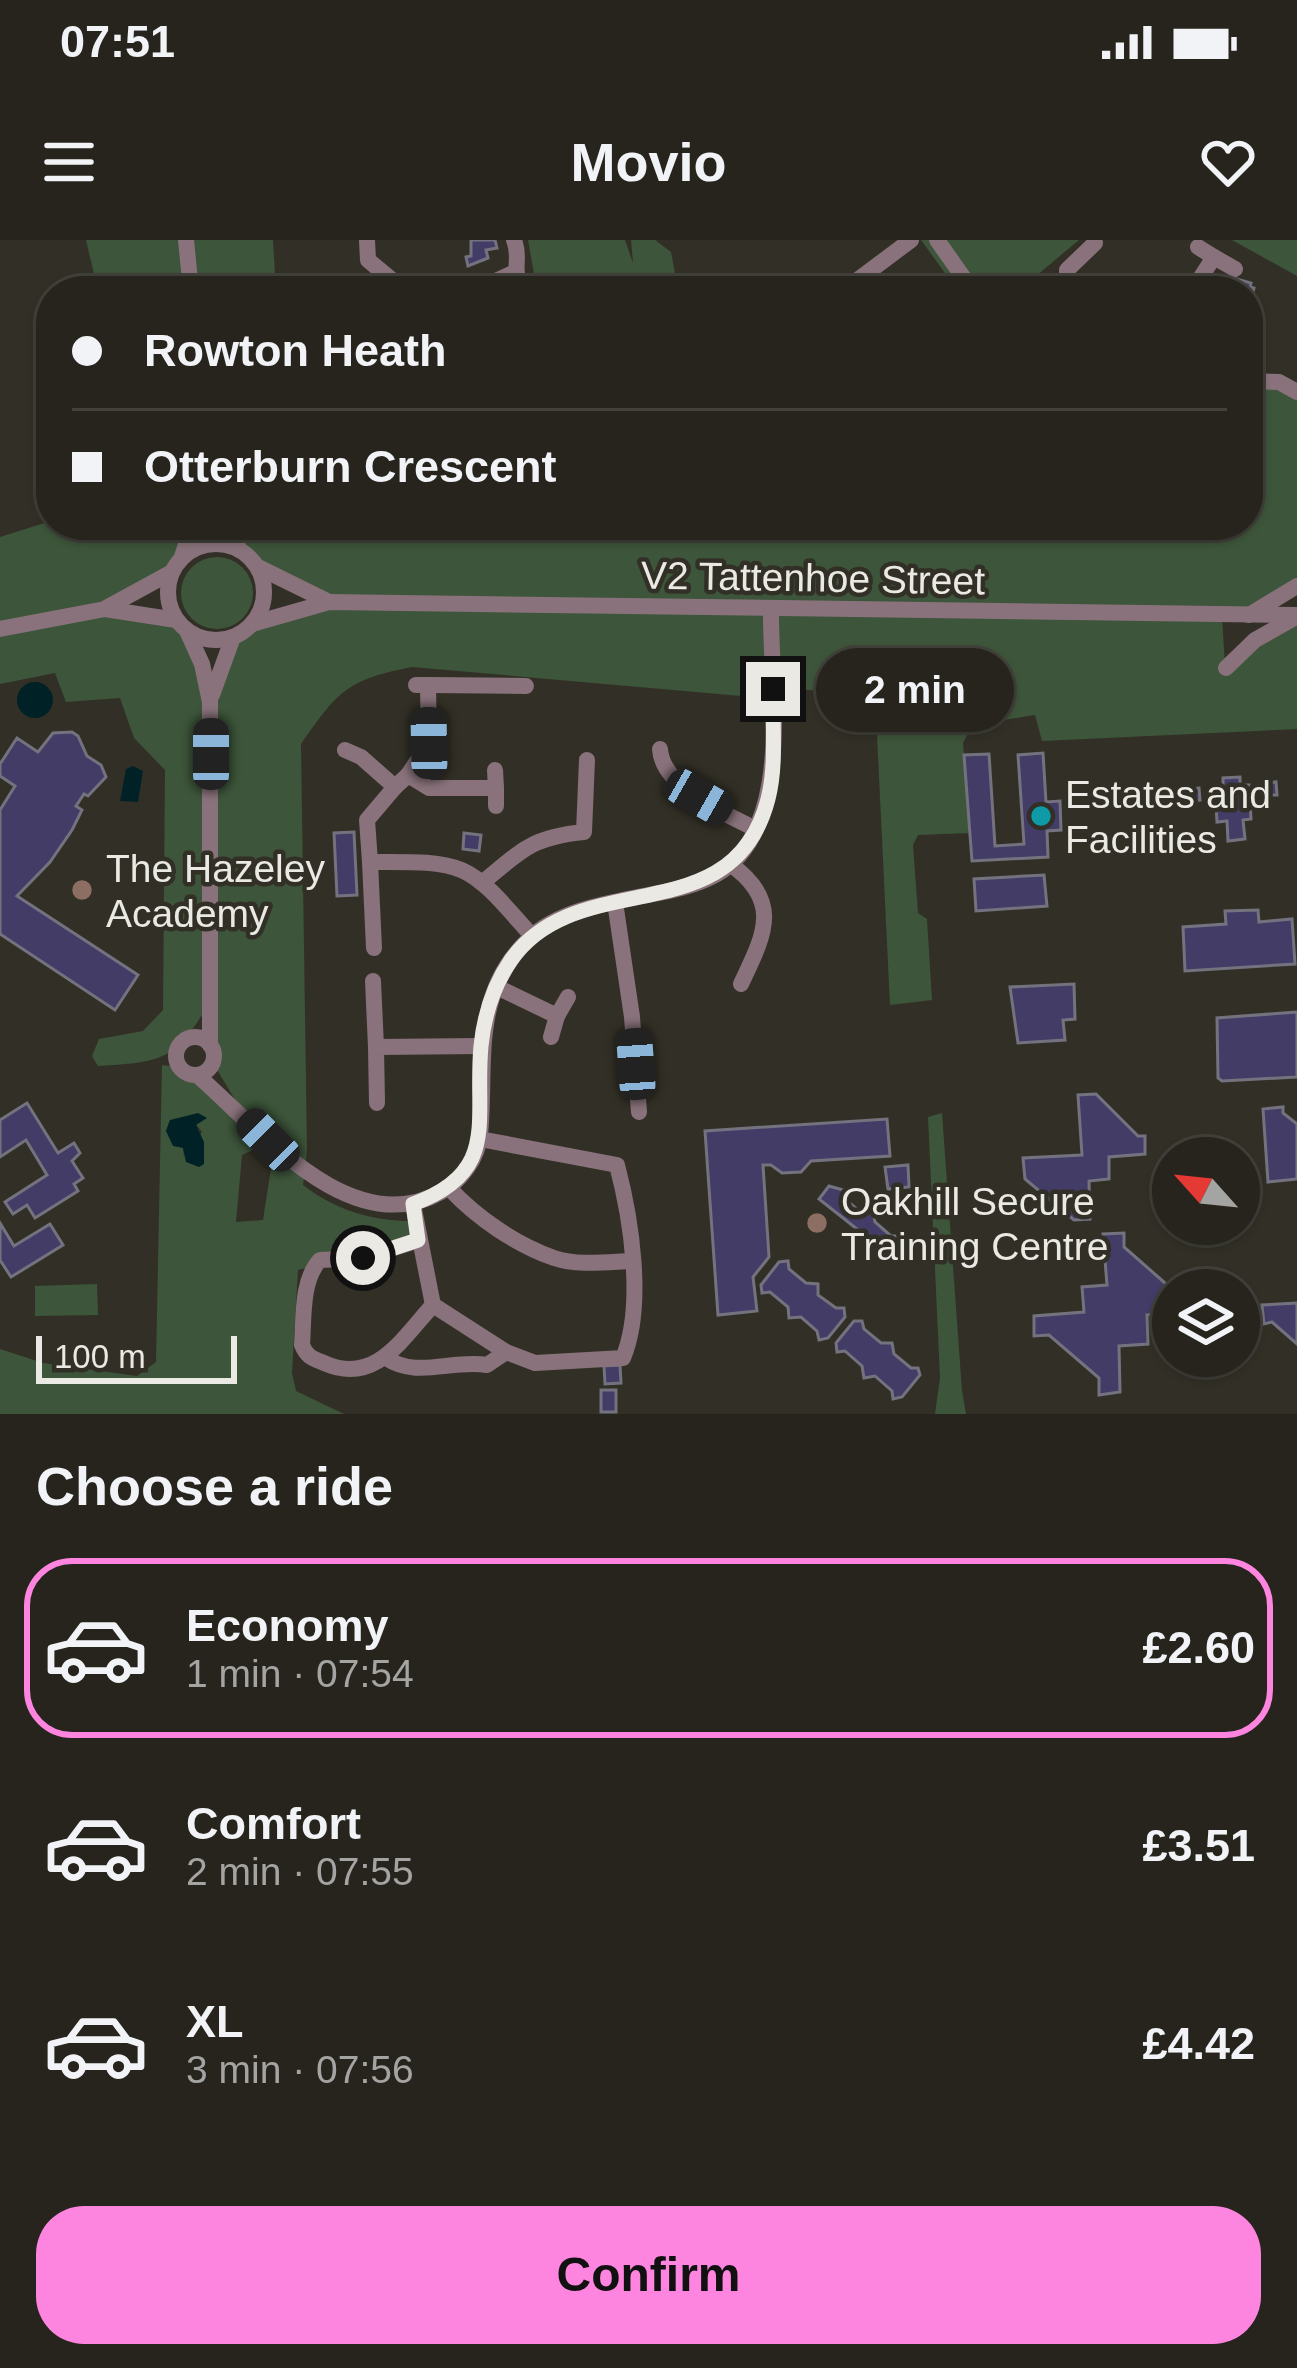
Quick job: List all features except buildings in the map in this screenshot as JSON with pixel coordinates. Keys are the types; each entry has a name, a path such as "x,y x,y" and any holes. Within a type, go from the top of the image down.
{"street":[{"path":"186,240 190,276"},
{"path":"367,240 368,260 387,276"},
{"path":"514,240 518,250 515,276"},
{"path":"863,276 911,240"},
{"path":"937,240 962,276"},
{"path":"1066,276 1066,270 1095,243"},
{"path":"1198,247 1235,268"},
{"path":"1202,276 1214,257"},
{"path":"506,276 513,273"},
{"path":"1263,381 1279,382 1297,392"},
{"path":"186,540 168,596 202,664 210,706 211,754 211,1054 196,1075"},
{"path":"0,629 105,609 182,626 218,640 233,637 252,624 264,596 257,567 234,540"},
{"path":"105,609 210,544 241,550"},
{"name":"V2 Tattenhoe Street","path":"257,567 329,602"},
{"path":"1249,616 1297,586"},
{"name":"V2 Tattenhoe Street","path":"252,624 329,602 1297,616"},
{"path":"210,1002 179,1046 176,1062 304,1172 358,1198 413,1204 449,1188 473,1159 480,1139 481,1046 497,987 532,936 583,909 677,890 716,875 756,829 772,774 771,610"},
{"path":"770,638 812,611"},
{"path":"1226,668 1255,640 1297,616"},
{"path":"210,706 233,637"},
{"path":"374,948 367,820 429,743 422,685 526,686"},
{"path":"660,749 667,772 699,797 756,829"},
{"path":"345,750 401,781 429,788 496,788"},
{"path":"483,882 545,836 584,832 587,760"},
{"path":"370,862 443,861 468,871 532,936"},
{"path":"730,864 747,880 765,915 766,932 741,984"},
{"path":"615,902 640,1112"},
{"path":"373,981 377,1103"},
{"path":"497,987 556,1016"},
{"path":"551,1037 556,1016 568,997"},
{"path":"188,1038 200,1038 246,1118"},
{"path":"376,1047 481,1046"},
{"path":"413,1204 433,1305 506,1352 535,1363 623,1358 634,1283 630,1217 617,1165 480,1139"},
{"path":"449,1188 496,1229 556,1259 632,1262"},
{"path":"418,1240 363,1258 320,1260 309,1276 302,1346 307,1355 349,1370 368,1368 386,1358 433,1305"},
{"path":"386,1358 415,1370 462,1360 487,1365 506,1352"}],"green space":[{"path":"86,240 273,240 275,276 94,276"},
{"path":"528,240 625,240 633,263 631,240 655,240 671,252 675,276 534,276"},
{"path":"921,240 1079,240 1036,276 947,276"},
{"path":"1232,240 1297,240 1297,276"},
{"path":"1263,384 1297,392 1297,586 1222,617 1225,666 1297,617 1297,729 1042,741 1035,715 972,725 963,743 970,833 918,835 913,845 918,913 927,919 932,1000 890,1005 875,693 766,688 765,698 412,667 346,690 301,744 307,1151 303,1185 356,1213 416,1221 419,1240 298,1270 292,1373 296,1391 344,1414 0,1414 0,1349 43,1363 137,1376 156,1362 162,1065 179,1067 243,1113 213,1063 208,1005 186,1038 165,1055 98,1066 92,1056 99,1039 143,1031 163,1010 165,770 134,738 120,698 66,702 55,673 0,684 0,537 36,526 36,540 183,540 172,572 107,614 176,620 187,631 210,698 233,637 252,624 327,601 257,567 236,540 1263,540","holes":["170,1120 196,1124 202,1132 184,1156 183,1148 166,1131","257,1148 272,1162 263,1220 236,1222 242,1155"]},
{"path":"217,557 243,567 253,593 243,619 217,629 191,619 181,593 191,567"},
{"path":"942,1113 966,1414 935,1414 940,1378 928,1117"},
{"path":"97,1284 98,1315 35,1316 35,1286"}],"water":[{"path":"35,682 48,687 53,700 48,713 35,718 22,713 17,700 22,687"},
{"path":"133,766 143,771 138,802 120,801 126,769"},
{"path":"198,1113 207,1118 196,1125 204,1142 204,1164 199,1167 186,1162 183,1148 173,1146 166,1131 170,1120"}],"place":[{"name":"Estates and Facilities","path":"1041,816"},
{"name":"The Hazeley Academy","path":"82,890"},
{"name":"Oakhill Secure Training Centre","path":"817,1223"}],"route":[{"path":"363,1258 418,1240 413,1204 449,1188 473,1159 480,1139 481,1046 488,1010 510,962 532,936 583,909 677,890 716,875 753,833 767,802 772,774 773,689"}]}
